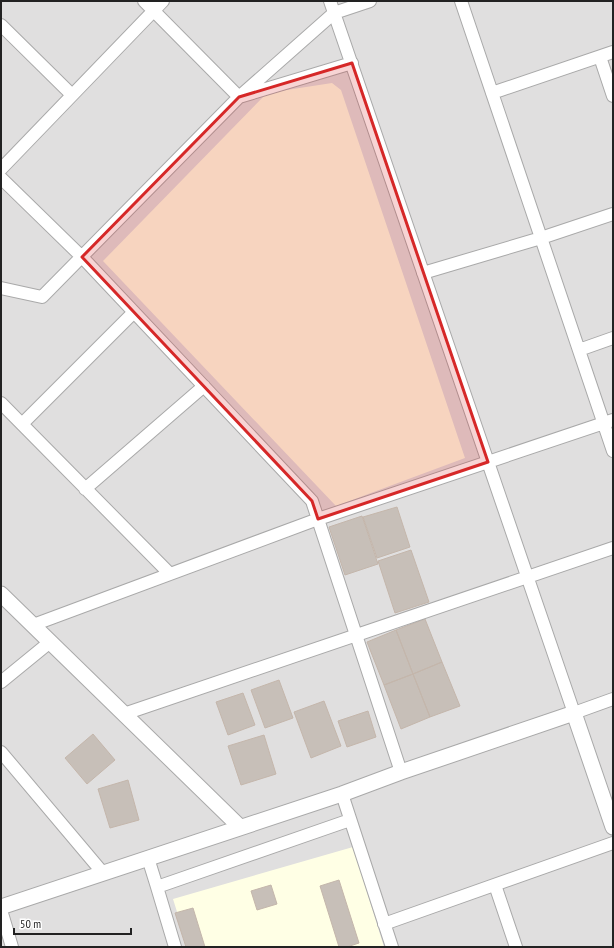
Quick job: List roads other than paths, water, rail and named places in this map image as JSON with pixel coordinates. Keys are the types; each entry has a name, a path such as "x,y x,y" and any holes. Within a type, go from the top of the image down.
{"street":[{"path":"144,1 239,97"},
{"path":"1,168 163,1"},
{"path":"330,1 613,826"},
{"path":"1,288 42,297 239,97 334,13 370,1"},
{"path":"461,1 579,350 608,421 613,451"},
{"path":"1,25 72,95"},
{"path":"492,93 613,52"},
{"path":"600,57 613,96"},
{"path":"239,97 352,64"},
{"path":"1,178 82,257 312,501 401,772"},
{"path":"423,273 541,238 613,214"},
{"path":"22,424 134,312"},
{"path":"579,350 613,338"},
{"path":"85,489 204,386"},
{"path":"1,403 170,574"},
{"path":"33,625 318,519 608,421"},
{"path":"124,714 613,548"},
{"path":"1,594 240,827"},
{"path":"1,682 50,642"},
{"path":"1,907 342,794 401,772 613,700"},
{"path":"1,752 103,873"},
{"path":"342,794 392,947"},
{"path":"157,887 350,820"},
{"path":"384,924 613,843"},
{"path":"148,858 175,947"},
{"path":"495,885 516,947"},
{"path":"1,910 12,947"}]}
